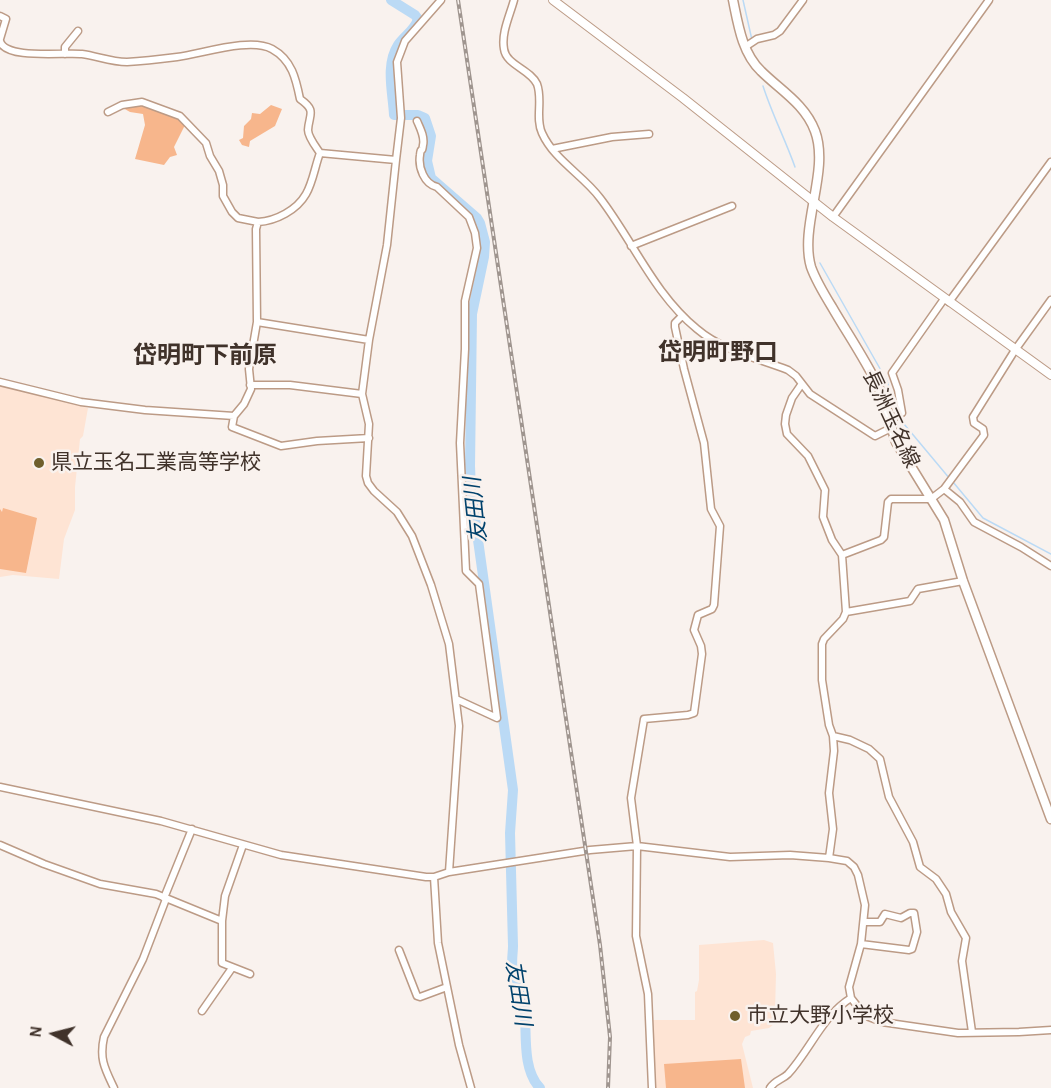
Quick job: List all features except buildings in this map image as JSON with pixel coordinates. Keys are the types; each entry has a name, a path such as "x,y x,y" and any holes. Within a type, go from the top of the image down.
{"main road":[{"name":"長洲玉名線","path":"733,0 748,54 760,70 803,109 816,132 819,155 809,235 811,267 888,406 894,420 896,442 944,520 963,580 1051,819"}],"street":[{"path":"441,0 405,41 398,57 400,116 387,245 369,340 362,394 369,424 366,476 368,483 404,520 420,553 448,644 459,726 449,872"},
{"path":"514,0 503,37 504,50 507,57 530,74 537,84 540,95 541,131 552,149 599,197 642,264 682,316 699,332 722,346 788,370 796,376 810,394 875,436 902,413 892,373 1051,162"},
{"path":"552,0 683,98 832,217 1051,375"},
{"path":"745,47 757,39 780,31 803,0"},
{"path":"832,217 989,0"},
{"path":"0,16 6,19 0,40 1,45 7,50 39,54 81,54 124,62 178,57 245,45 271,48 291,67 300,99 308,105 311,112 308,130 320,153 307,193 297,205 270,221 258,222 238,218 232,212 224,196 219,171 210,156 206,143 180,116 142,102 122,105 108,112"},
{"path":"65,54 65,47 78,32"},
{"path":"417,121 423,136 420,153 421,172 432,186 437,187 469,217 475,233 477,248 465,301 460,454 466,571 479,584 496,718 456,699"},
{"path":"552,149 612,137 649,134"},
{"path":"320,153 396,160"},
{"path":"631,246 732,206"},
{"path":"258,222 256,228 257,322 249,369 251,389 244,404 234,416 232,427 281,446 369,438"},
{"path":"842,555 884,537 888,502 891,499 931,499 944,489 984,435 983,429 974,423 973,417 1015,350 1051,300"},
{"path":"652,1088 648,994 636,936 637,846 631,798 632,783 639,758 644,719 694,713 702,654 694,630 695,621 698,615 712,609 714,605 720,526 711,509 704,443 675,327 675,323 682,316"},
{"path":"257,322 369,340"},
{"path":"0,382 81,402 146,410 234,416"},
{"path":"250,385 290,385 362,394"},
{"path":"801,385 792,398 786,415 787,434 808,456 825,490 823,517 832,540 842,555 846,612 822,644 822,680 834,751 829,793 833,829 829,858"},
{"path":"944,489 960,502 974,522 1051,566"},
{"path":"846,612 910,601 918,589 963,580"},
{"path":"833,736 850,740 869,749 880,759 889,797 913,842 920,867 936,879 946,894 951,912 966,938 962,961 972,1032"},
{"path":"0,787 192,829 243,845 299,858 434,877 449,872 590,850 637,846 730,857 790,855 847,861 854,867 864,898 861,944 849,987 851,998 869,1017 882,1022 958,1033 1051,1030"},
{"path":"114,1088 104,1065 101,1051 104,1037 143,958 192,829"},
{"path":"0,845 100,884 144,891 222,921"},
{"path":"243,845 225,896 221,960 222,963 232,968 250,974"},
{"path":"434,877 438,943 459,1045 471,1088"},
{"path":"861,944 909,950 912,949 917,932 914,913 901,918 885,914 880,922 864,922"},
{"path":"399,950 417,996 420,997 447,987"},
{"path":"202,1011 232,968"},
{"path":"770,1088 773,1083 785,1077 806,1052 838,1005 851,998"}],"shaded area":[{"path":"142,104 180,117 185,125 174,147 177,155 170,157 164,165 135,159 145,125 143,114 130,112 123,108 109,115 108,113 123,106"},
{"path":"271,105 282,109 275,126 250,141 249,147 242,145 239,140 243,138 244,126 251,119 252,113 260,114"},
{"name":"県立玉名工業高等学校","path":"0,385 88,408 83,436 80,439 75,510 64,539 59,579 13,575 0,577"},
{"path":"3,508 37,518 26,573 0,569 0,509 2,512"},
{"name":"市立大野小学校","path":"764,940 773,943 776,974 775,1012 774,1024 769,1028 751,1031 742,1044 753,1088 655,1088 653,1020 695,1020 695,992 699,980 699,945"},
{"path":"741,1059 745,1088 666,1088 664,1064"}],"waterway":[{"name":"友田川","path":"391,0 418,19 394,53 391,70 394,115 418,115 425,118 431,136 427,161 431,178 477,218 485,242 472,314 471,490 513,790 510,833 512,966 525,1007 529,1068 540,1088"},
{"path":"743,0 752,40"},
{"path":"763,86 795,167"},
{"path":"820,263 887,381 897,414"},
{"path":"899,418 950,479"},
{"path":"953,482 983,518 1051,554"}],"railway":[{"path":"458,0 600,945 610,1037 608,1088"}],"place":[{"name":"県立玉名工業高等学校","path":"39,463"},
{"name":"市立大野小学校","path":"735,1016"}],"district":[{"name":"岱明町野口","path":"718,353"},
{"name":"岱明町下前原","path":"205,356"}]}
